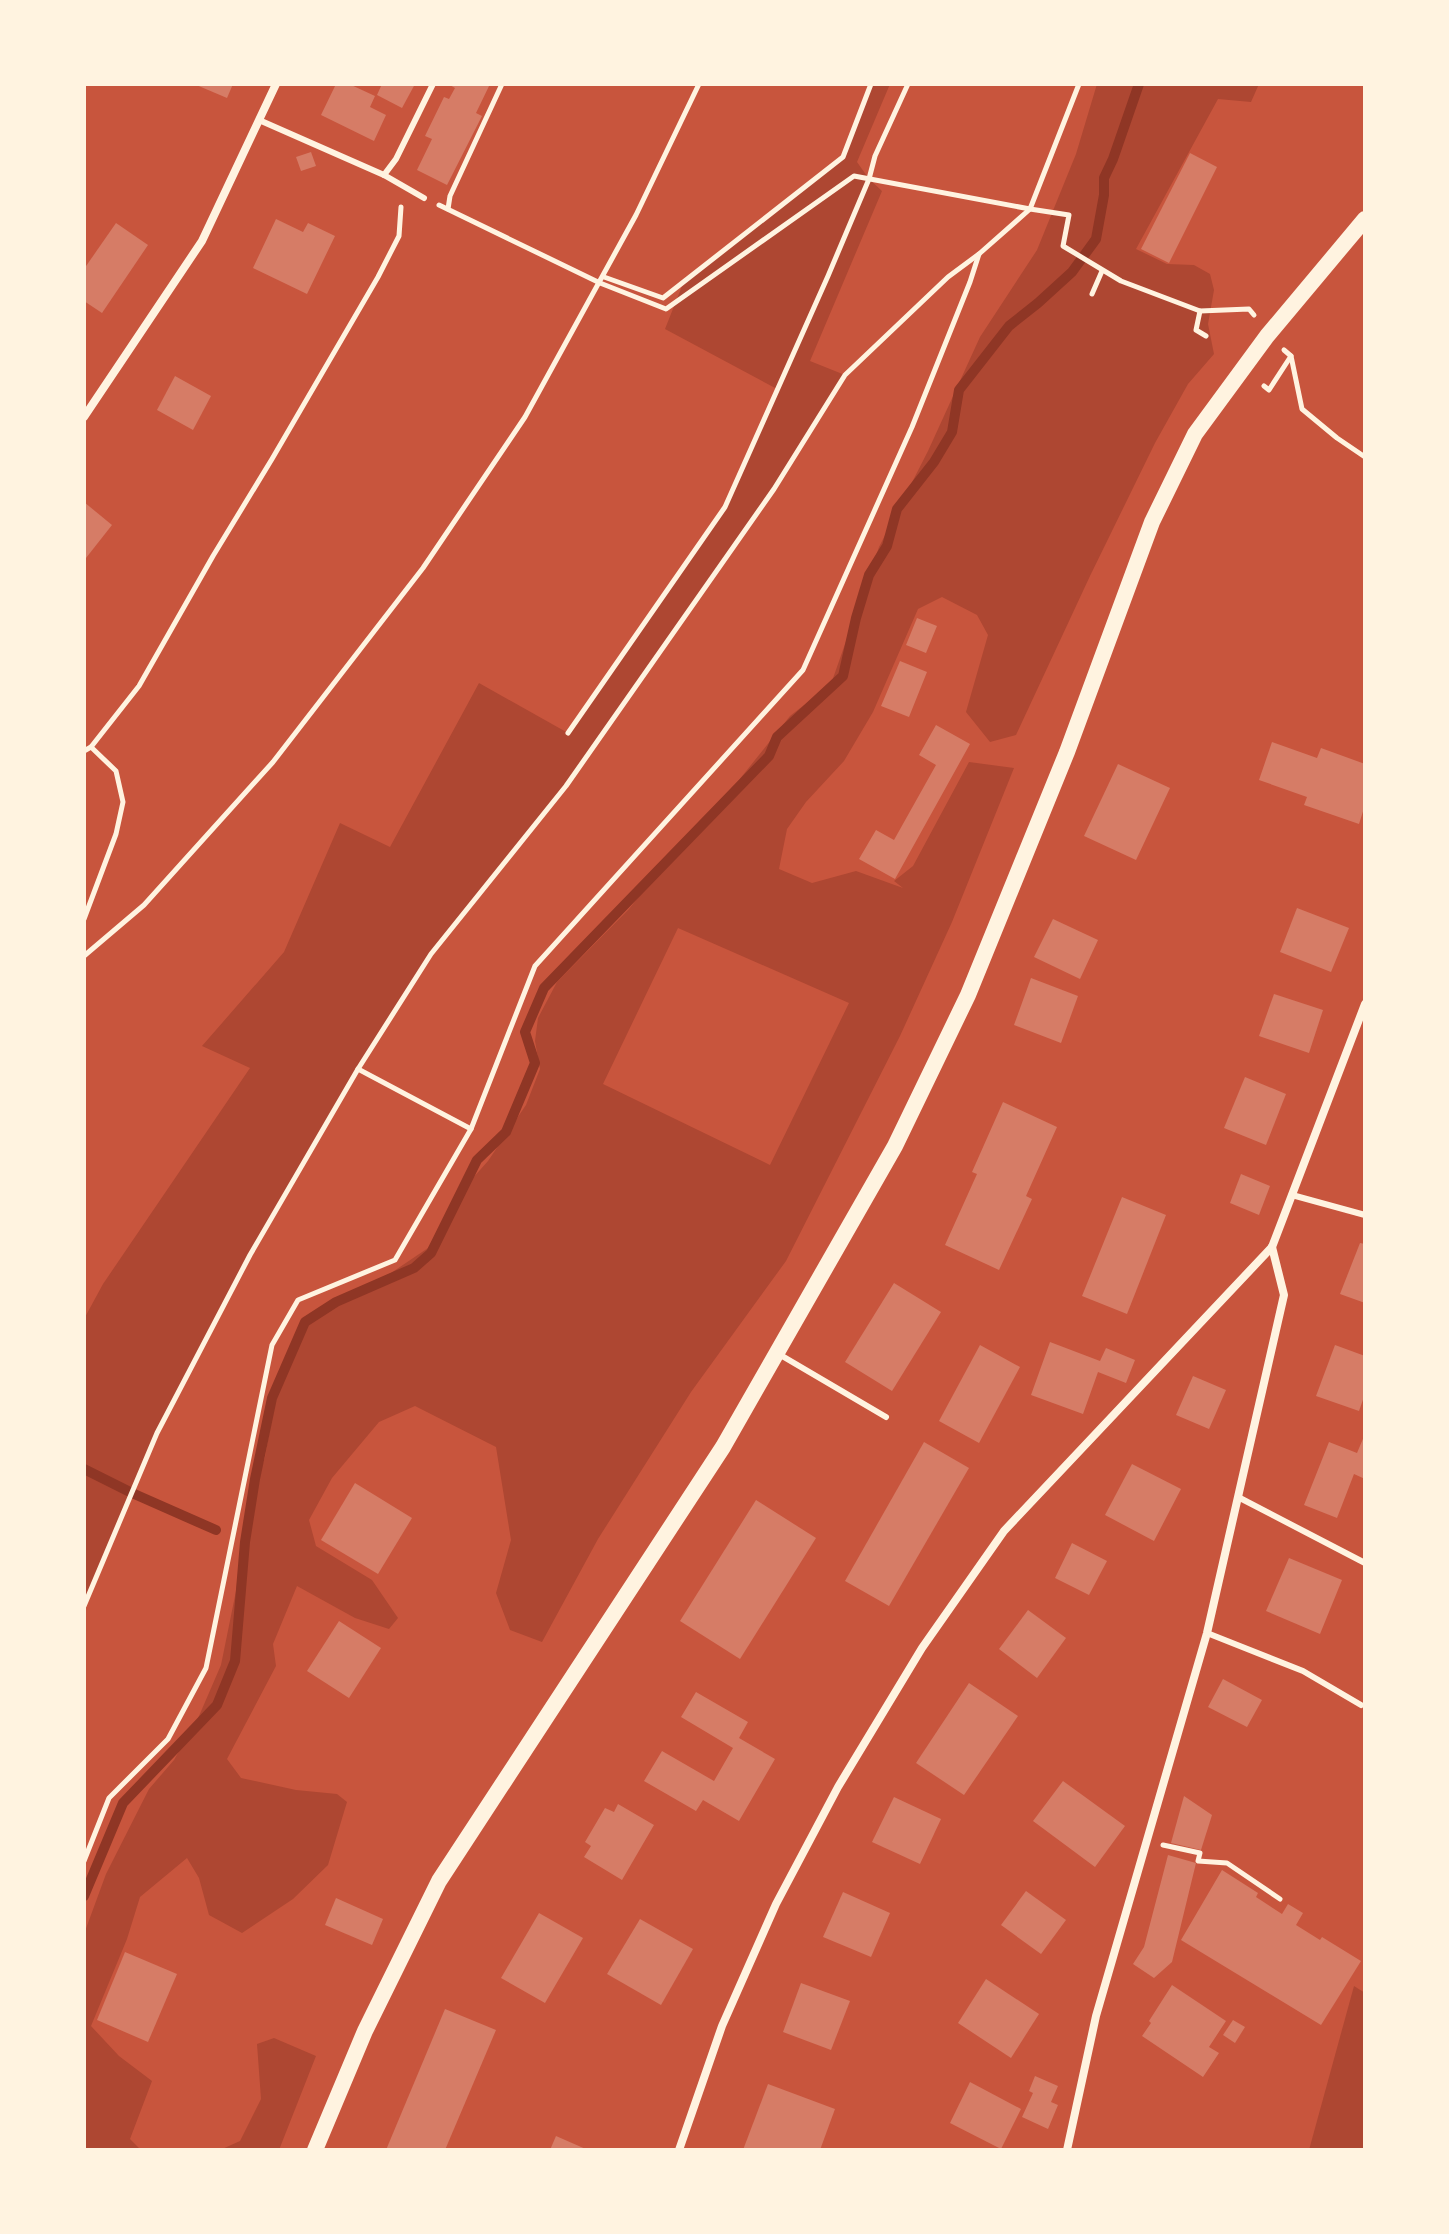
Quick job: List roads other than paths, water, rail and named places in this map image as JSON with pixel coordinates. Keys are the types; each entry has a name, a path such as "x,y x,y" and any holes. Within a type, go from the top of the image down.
{"main road":[{"path":"315,2150 365,2031 439,1881 723,1447 895,1146 968,995 1067,752 1152,522 1195,434 1267,336 1365,219"}],"street":[{"path":"84,417 202,241 276,84"},
{"path":"679,2150 722,2026 776,1904 838,1787 922,1648 1004,1531 1272,1247 1365,1004"},
{"path":"1067,2150 1096,2016 1207,1633 1284,1295 1272,1247"}],"lane":[{"path":"384,175 396,159 433,84"},
{"path":"259,120 384,175 424,198"},
{"path":"1292,1195 1365,1215"},
{"path":"777,1353 886,1417"},
{"path":"1238,1497 1365,1563"},
{"path":"1207,1633 1303,1671 1361,1705"}],"waterway":[{"path":"84,1896 123,1803 217,1705 235,1661 245,1542 255,1479 272,1398 305,1322 336,1302 414,1268 431,1253 477,1160 506,1132 535,1063 525,1032 544,988 769,756 777,737 843,676 869,575 887,546 897,509 934,462 952,432 959,390 1009,326 1072,272 1096,239 1104,178 1139,84"},
{"path":"84,1469 216,1530"}]}
